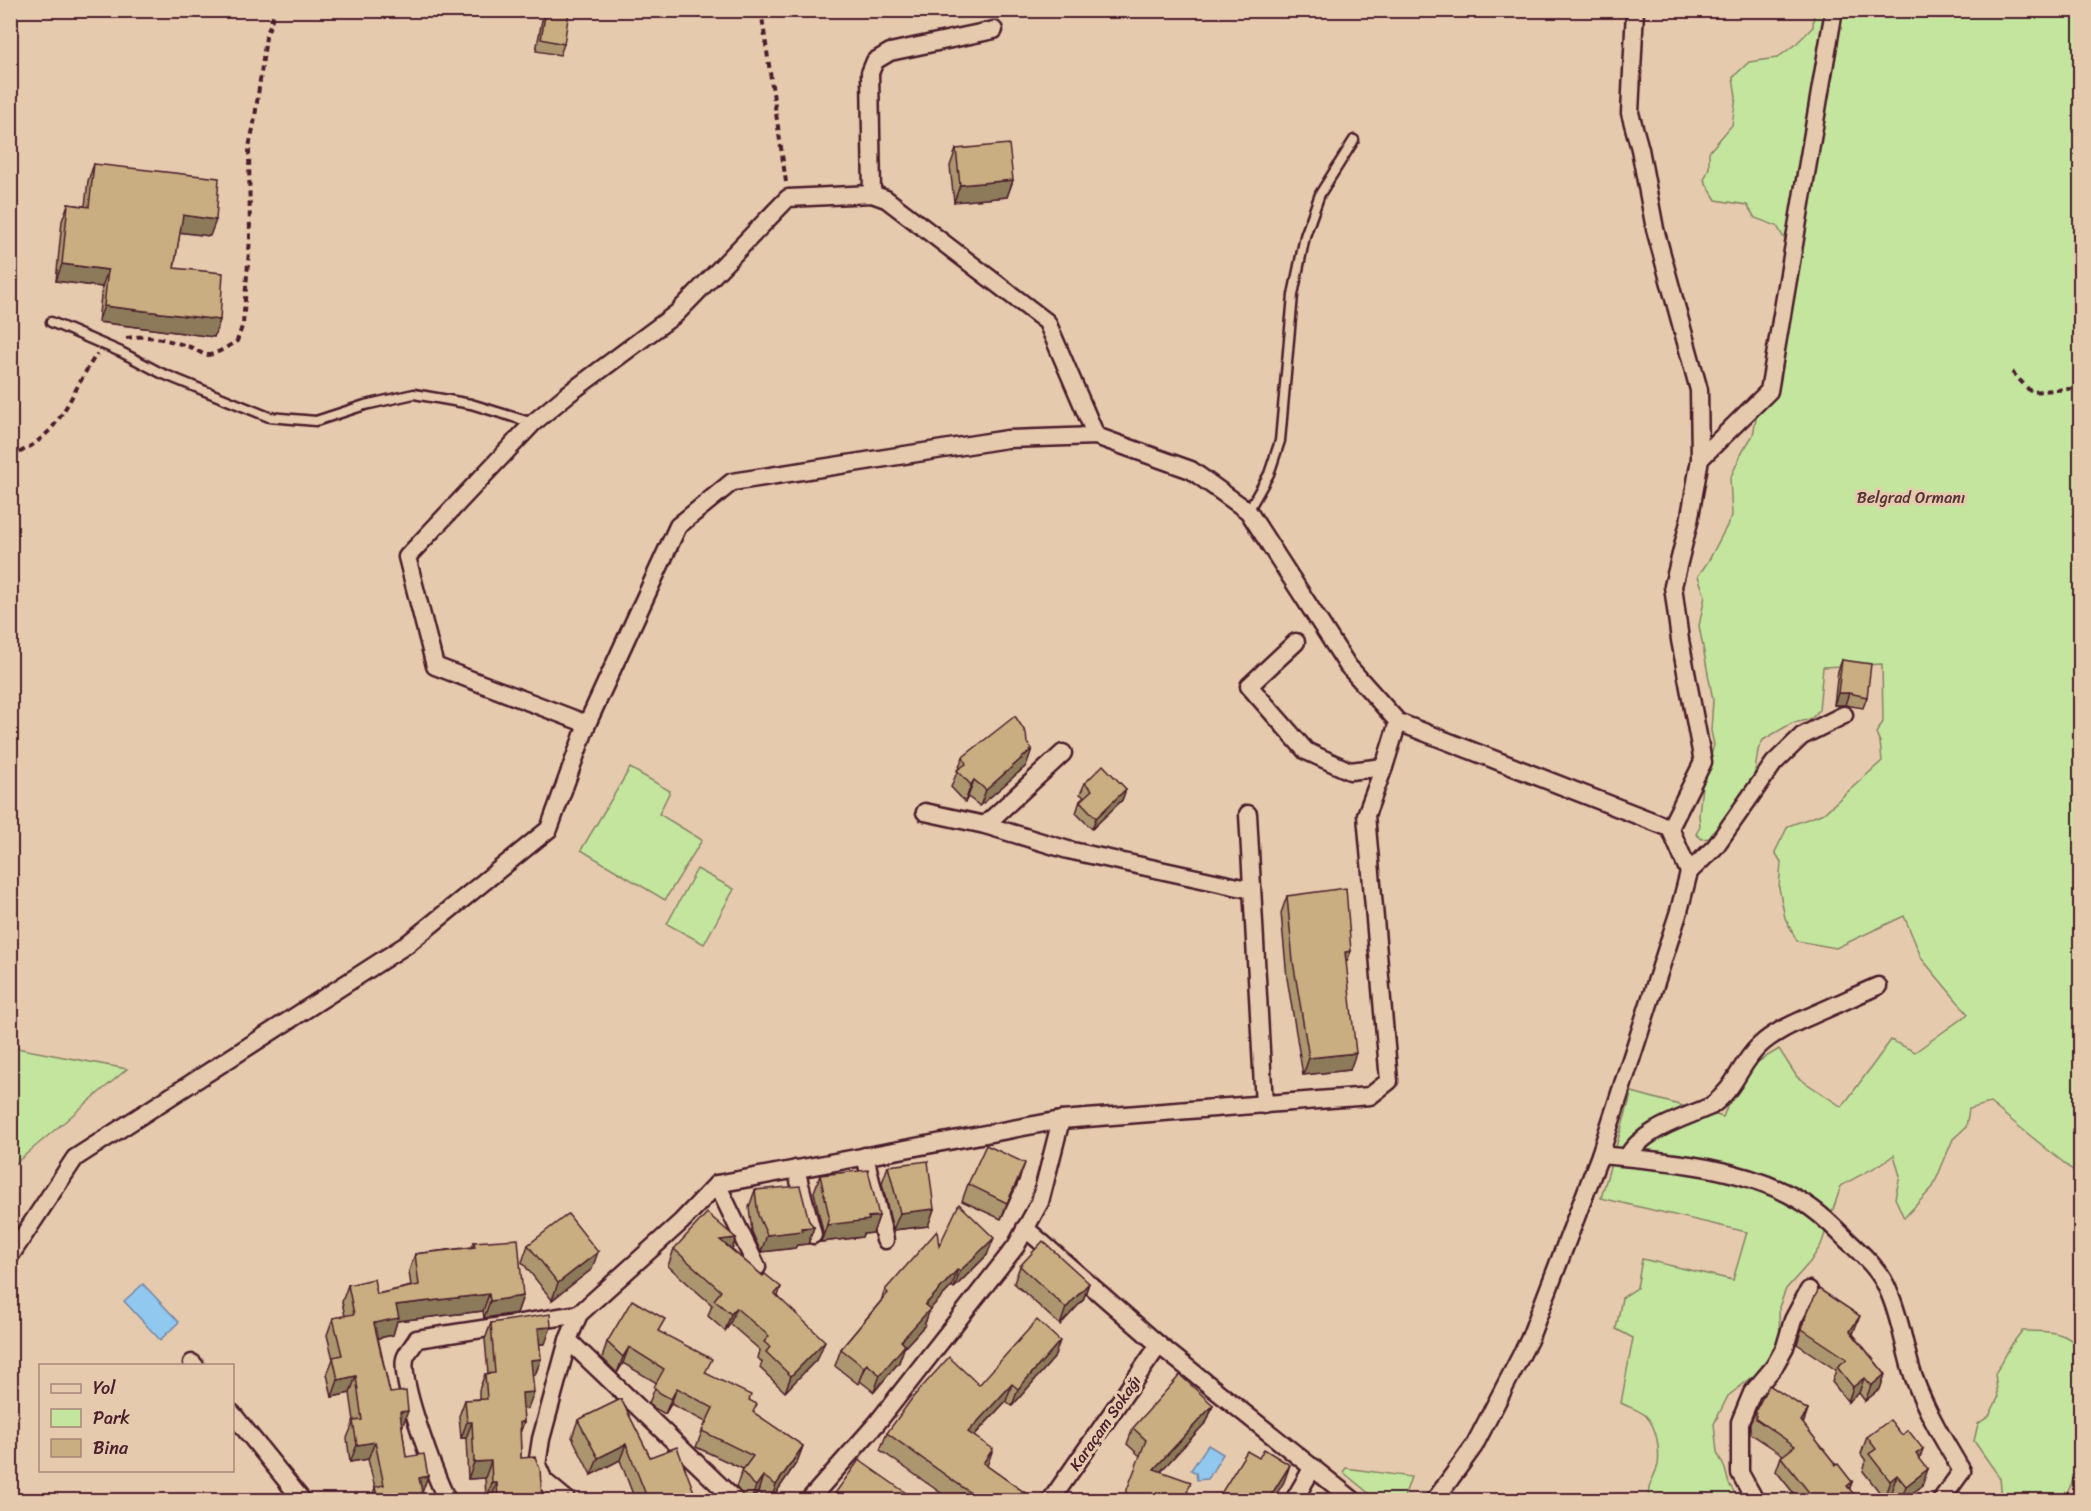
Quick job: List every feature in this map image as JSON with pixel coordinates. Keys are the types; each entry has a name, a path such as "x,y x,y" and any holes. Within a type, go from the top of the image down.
{"street":[{"path":"1635,10 1630,113 1640,149 1655,229 1699,390 1700,459 1689,522 1673,586 1680,640 1703,762 1670,828"},
{"path":"1700,459 1769,392 1834,10"},
{"path":"872,195 870,73 874,61 890,52 994,30"},
{"path":"587,724 435,666 407,557 533,423 677,313 788,198 872,195 886,199 1047,322 1096,436"},
{"path":"10,1256 75,1158 406,945 549,829 587,724 678,526 732,482 1007,440 1096,436 1191,470 1248,511 1348,666 1398,722 1670,828 1689,872"},
{"path":"1296,642 1249,686 1306,751 1350,771 1384,767"},
{"path":"1435,1500 1474,1446 1529,1340 1600,1155 1676,922 1689,872 1715,848 1774,764 1802,736 1844,715"},
{"path":"567,1500 544,1482 537,1465 541,1438 568,1340 579,1314 681,1222 717,1184 1061,1120 1370,1096 1389,1081 1366,815 1398,722"},
{"path":"985,825 1063,753"},
{"path":"925,812 985,825 1068,850 1252,890"},
{"path":"1248,814 1264,1105"},
{"path":"1627,1157 1646,1135 1711,1106 1720,1099 1732,1085 1749,1056 1768,1038 1784,1028 1878,986"},
{"path":"809,1500 877,1423 1016,1246 1040,1202 1061,1120"},
{"path":"1600,1155 1711,1169 1775,1187 1821,1215 1867,1259 1887,1287 1923,1401 1936,1429 1962,1471 1941,1500"},
{"path":"865,1156 885,1240"},
{"path":"796,1169 813,1235"},
{"path":"717,1184 757,1267"},
{"path":"1025,1228 1159,1345 1353,1500"},
{"path":"1755,1500 1740,1473 1740,1422 1752,1393 1774,1367 1785,1347 1793,1320 1809,1290"},
{"path":"447,1500 435,1473 408,1388 405,1358 417,1339 579,1314"},
{"path":"568,1340 735,1500"},
{"name":"Karaçam Sokağı","path":"1051,1500 1159,1345"},
{"path":"234,1415 302,1500"},
{"path":"1294,1500 1313,1467"}],"lane":[{"path":"1248,511 1269,474 1280,441 1293,295 1305,236 1320,194 1354,140"},
{"path":"51,322 161,373 269,417 316,421 365,405 414,394 471,404 533,423"}],"path":[{"path":"10,457 25,450 48,433 63,411 84,371 97,354 114,340 142,335 174,342 204,355 211,354 237,341 243,324 250,239 249,147 266,37 275,10"},
{"path":"761,10 788,198"},
{"path":"2012,372 2031,392 2080,388"}],"green space":[{"name":"Belgrad Ormanı","path":"1814,11 2080,11 2080,1176 1990,1103 1969,1109 1966,1127 1953,1139 1933,1187 1904,1218 1895,1198 1900,1176 1894,1155 1841,1186 1821,1245 1810,1262 1786,1289 1779,1307 1780,1344 1755,1375 1728,1396 1714,1424 1717,1452 1729,1484 1739,1500 1651,1500 1649,1487 1659,1459 1655,1432 1646,1416 1621,1403 1633,1338 1616,1329 1622,1298 1637,1288 1642,1259 1733,1280 1747,1232 1601,1198 1632,1092 1723,1117 1741,1072 1779,1049 1797,1077 1842,1107 1891,1040 1915,1052 1968,1014 1922,959 1904,916 1836,948 1797,941 1785,918 1779,888 1781,862 1775,852 1788,826 1824,813 1882,761 1880,742 1876,733 1883,722 1882,664 1823,667 1819,710 1812,718 1792,723 1763,740 1758,750 1754,778 1724,826 1717,829 1710,838 1702,839 1696,834 1700,827 1702,785 1714,745 1711,731 1713,700 1699,626 1705,596 1698,576 1732,516 1730,479 1741,454 1753,435 1788,245 1777,226 1755,218 1747,205 1716,200 1704,180 1709,168 1709,152 1732,125 1736,97 1733,77 1749,62 1777,58 1797,43 1813,27"},
{"path":"630,768 670,791 659,814 702,840 665,900 581,850"},
{"path":"697,869 734,889 704,944 667,924"},
{"path":"10,1047 127,1069 11,1167"},
{"path":"2022,1331 2061,1335 2080,1348 2080,1469 2064,1500 2002,1500 2000,1478 1974,1441 1978,1424 1989,1416 1998,1398 1995,1374"},
{"path":"1346,1468 1411,1477 1403,1500 1377,1500 1343,1472"}],"water":[{"path":"143,1284 179,1322 160,1340 124,1301"},
{"path":"1208,1445 1223,1454 1208,1479 1197,1480 1196,1473 1191,1470"}],"building":[{"path":"546,10 569,12 564,44 541,39"},
{"path":"1009,144 1013,180 960,185 956,149"},
{"path":"94,164 219,178 216,220 183,215 174,268 223,273 220,320 104,306 108,270 62,264 68,204 89,207"},
{"path":"1842,660 1871,664 1867,697 1838,693"},
{"path":"1015,716 1026,733 1027,743 1032,749 986,790 974,780 971,785 957,770 966,764 963,757"},
{"path":"1103,765 1126,789 1096,818 1080,801 1092,790 1085,783"},
{"path":"1346,888 1351,951 1345,952 1356,1053 1309,1058 1293,961 1287,896"},
{"path":"986,1145 1025,1163 1007,1203 968,1184"},
{"path":"928,1161 934,1209 900,1213 888,1166"},
{"path":"868,1170 879,1216 868,1217 869,1220 827,1225 829,1216 820,1175"},
{"path":"800,1186 809,1221 814,1227 801,1228 802,1231 767,1235 758,1215 755,1190"},
{"path":"959,1204 994,1238 960,1271 958,1269 925,1305 930,1309 901,1341 905,1345 880,1375 867,1364 864,1367 841,1349 888,1293 885,1290 937,1231 939,1246"},
{"path":"707,1213 736,1238 720,1240 763,1276 765,1274 781,1287 775,1294 825,1341 791,1376 766,1352 770,1347 764,1342 769,1336 736,1308 731,1314 714,1300 721,1291 674,1249"},
{"path":"568,1214 598,1252 558,1283 528,1245"},
{"path":"518,1239 523,1296 490,1301 489,1294 396,1305 399,1318 374,1323 390,1393 406,1391 408,1411 400,1412 406,1457 424,1454 428,1476 419,1478 424,1500 378,1500 375,1487 384,1485 375,1442 357,1445 353,1421 362,1420 356,1376 338,1380 333,1357 342,1355 333,1318 354,1314 348,1285 374,1279 377,1294 419,1285 415,1254 475,1247 474,1242"},
{"path":"1043,1241 1089,1283 1066,1308 1020,1266"},
{"path":"1819,1289 1860,1316 1850,1331 1885,1374 1871,1386 1864,1378 1853,1387 1837,1367 1847,1359 1802,1329 1808,1309"},
{"path":"632,1300 665,1319 658,1331 712,1359 705,1373 751,1395 749,1400 757,1404 753,1412 803,1446 776,1485 763,1476 756,1486 742,1471 753,1456 702,1431 713,1408 677,1388 671,1399 660,1393 654,1387 664,1369 629,1347 623,1357 607,1342"},
{"path":"550,1314 551,1327 538,1328 541,1359 531,1360 534,1392 522,1393 524,1422 520,1422 521,1458 535,1457 540,1469 542,1500 498,1500 497,1483 492,1483 491,1461 474,1462 472,1422 467,1422 465,1400 487,1399 485,1374 495,1373 491,1323"},
{"path":"1037,1320 1060,1341 1018,1389 1012,1384 968,1432 993,1449 983,1463 1028,1495 1024,1500 963,1500 969,1492 887,1433 913,1397 949,1357 979,1385"},
{"path":"1180,1375 1213,1405 1154,1469 1191,1482 1187,1492 1201,1497 1199,1500 1123,1500 1146,1440 1133,1428"},
{"path":"1769,1385 1808,1410 1801,1421 1852,1482 1847,1486 1859,1500 1815,1500 1781,1457 1795,1446 1756,1419 1756,1410"},
{"path":"621,1399 650,1457 677,1447 697,1500 677,1500 675,1496 664,1500 648,1500 626,1444 598,1458 578,1420"},
{"path":"1890,1420 1902,1435 1908,1430 1923,1449 1916,1454 1928,1469 1906,1486 1897,1475 1890,1481 1869,1454 1876,1449 1867,1437"},
{"path":"1264,1449 1290,1465 1268,1500 1217,1500 1247,1451 1259,1458"},
{"path":"859,1460 916,1500 831,1499"},
{"path":"726,1492 731,1500 711,1500"}]}
